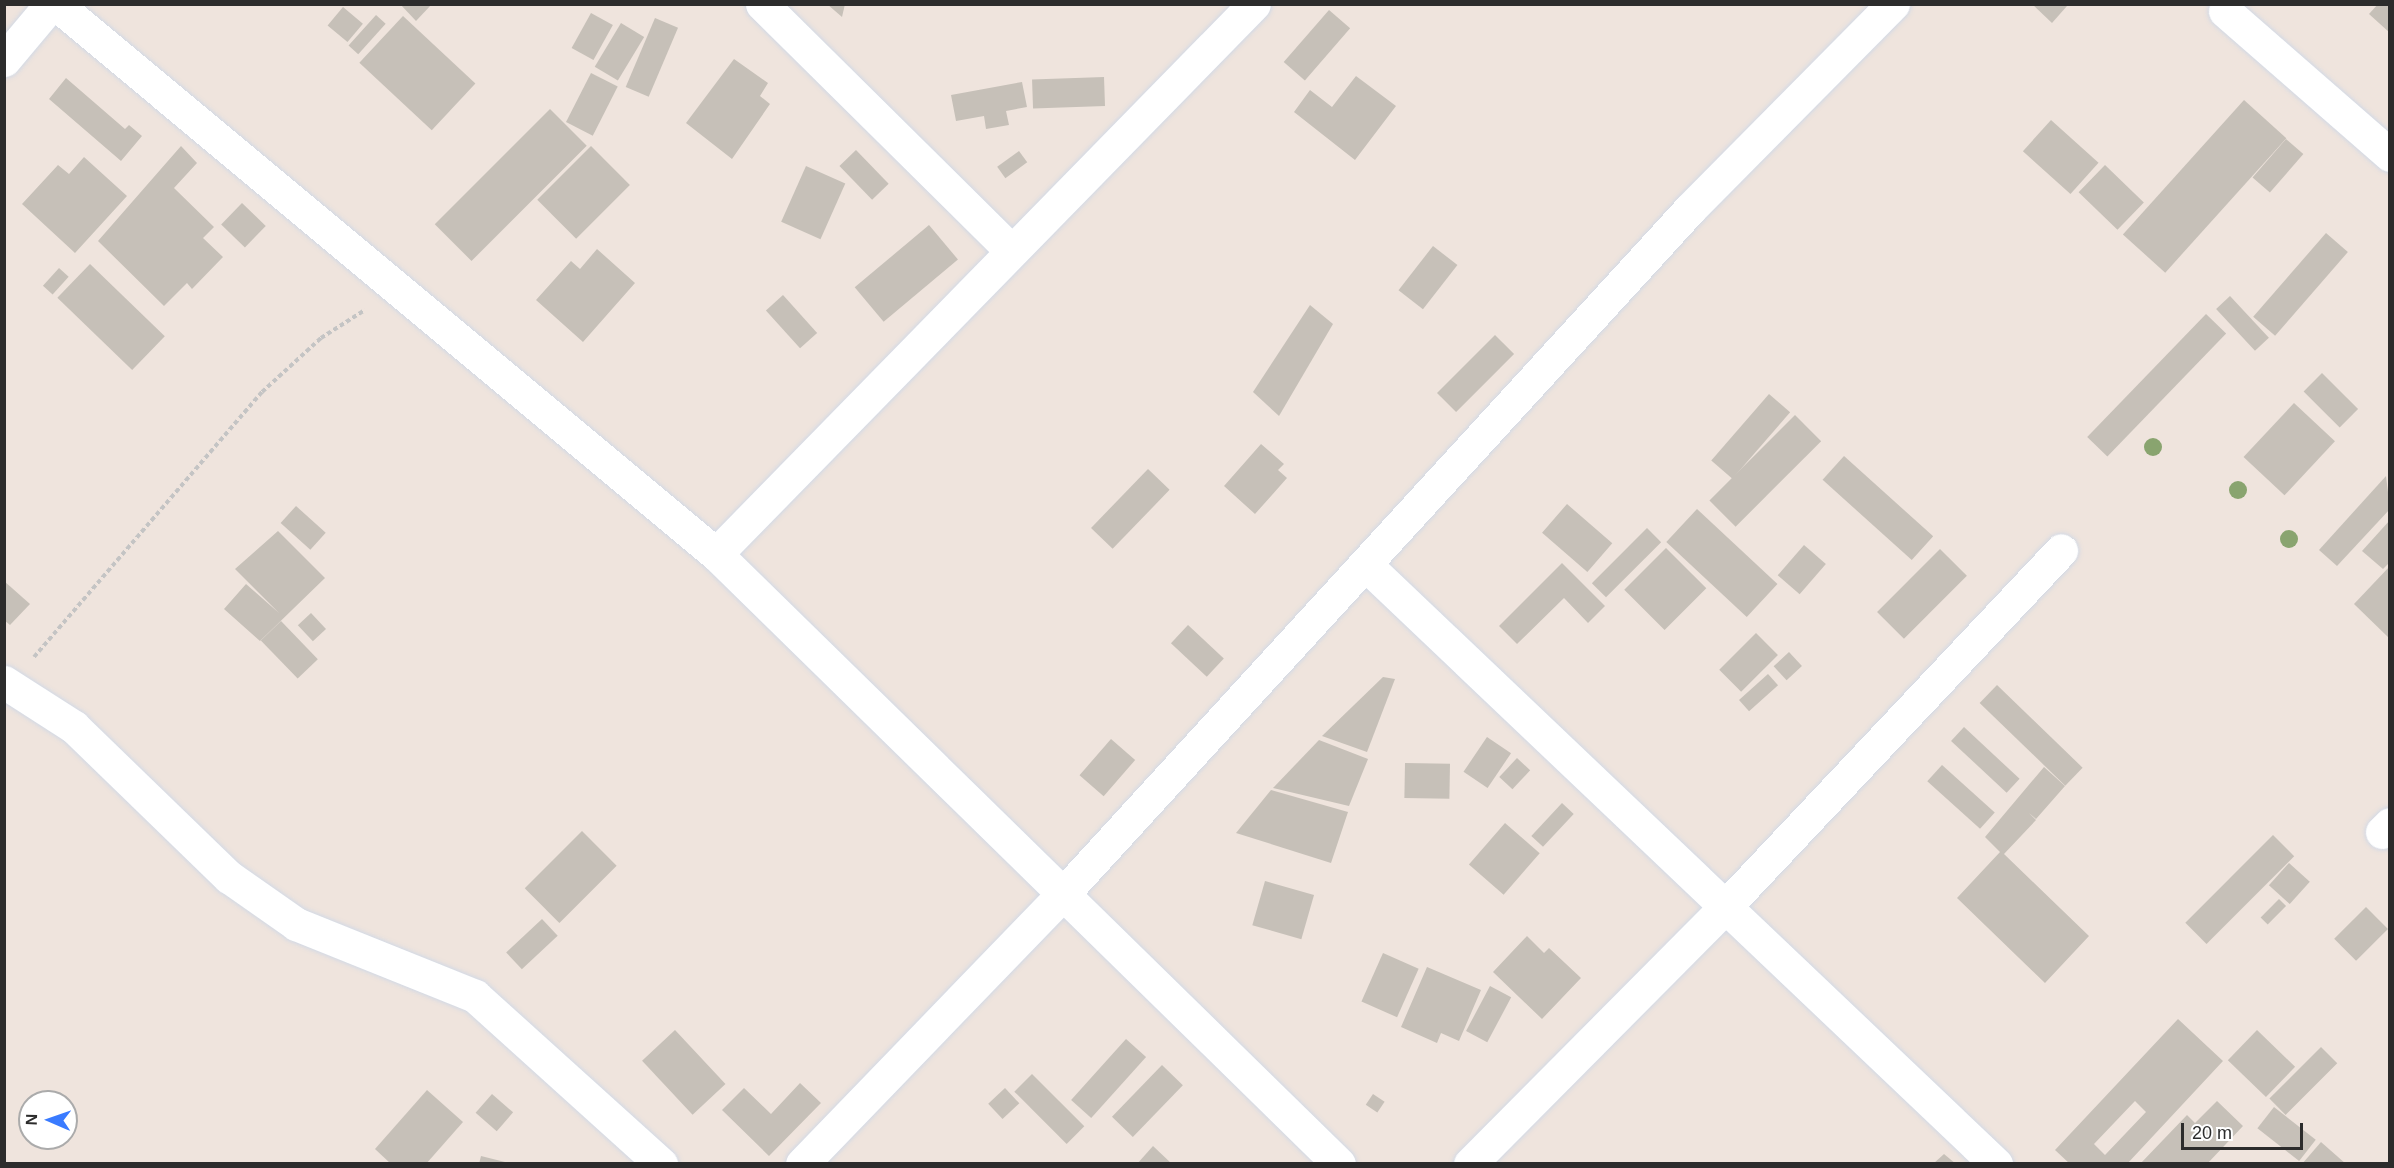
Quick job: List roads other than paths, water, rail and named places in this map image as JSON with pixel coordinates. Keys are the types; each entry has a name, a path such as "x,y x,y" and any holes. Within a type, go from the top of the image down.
{"street":[{"path":"4,60 51,4"},
{"path":"56,4 396,291 716,555 1339,1164"},
{"path":"762,4 1010,249"},
{"path":"716,555 1010,249 1254,4"},
{"path":"802,1164 1062,895 1689,210 1893,4"},
{"path":"2224,10 2388,151"},
{"path":"1470,1164 1725,907 2061,550"},
{"path":"1365,564 1996,1164"},
{"path":"7,684 74,727 229,877 296,924 475,996 662,1164"}]}
